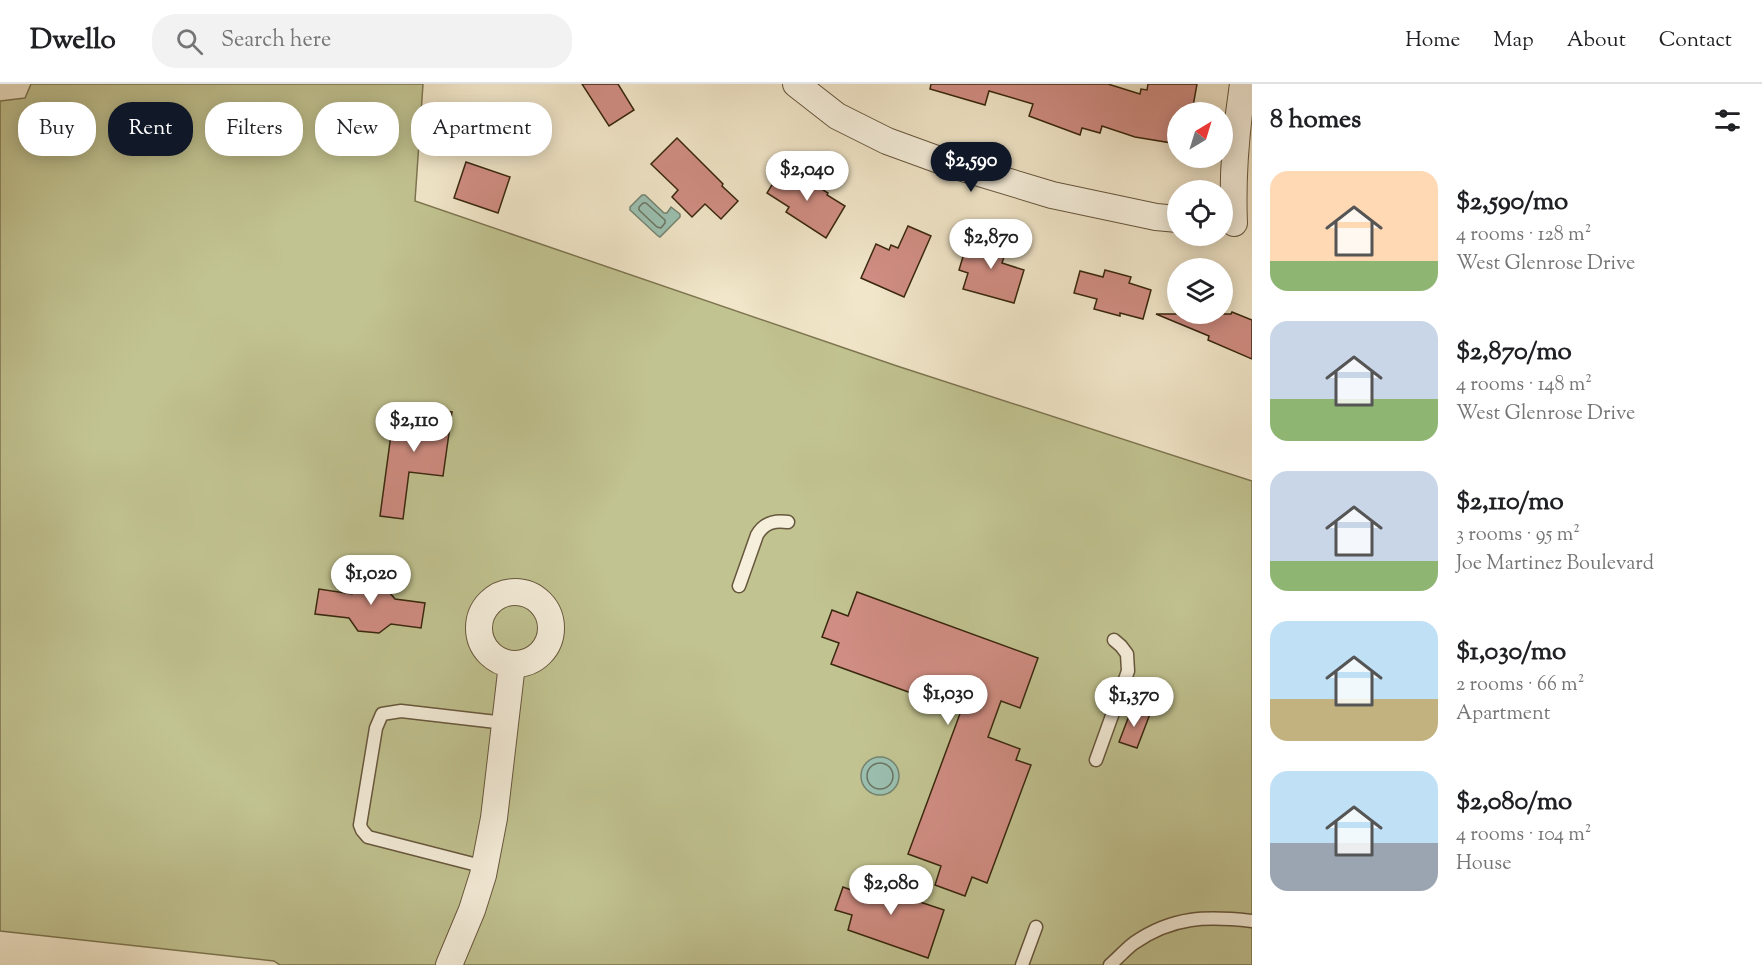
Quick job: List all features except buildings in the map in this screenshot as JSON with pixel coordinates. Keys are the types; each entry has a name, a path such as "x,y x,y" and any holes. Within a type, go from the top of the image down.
{"street":[{"path":"796,84 837,116 887,141 953,165 1052,195 1167,218"},
{"path":"1236,222 1233,175 1236,129 1243,84"},
{"path":"449,965 472,910 485,867 494,818 512,664"}],"lane":[{"path":"739,586 760,530 766,524 773,522 788,522"},
{"path":"1096,760 1128,671 1127,654 1114,640"},
{"path":"485,867 368,837 360,825 376,728 382,714 401,711 505,723"},
{"path":"1110,965 1133,944 1157,930 1184,921 1220,918 1252,921"},
{"path":"1022,965 1036,927"}],"green space":[{"path":"31,84 423,84 422,102 411,102 411,156 418,156 415,201 897,366 1252,481 1252,965 280,965 274,961 0,931 0,101 25,98"}],"water":[{"path":"642,195 645,195 664,213 667,213 671,207 680,214 680,217 660,237 630,210 630,207"},
{"path":"880,757 887,758 893,763 898,769 898,783 893,789 887,794 880,795 873,794 867,789 862,783 861,776 862,769 867,763 873,758"}]}
